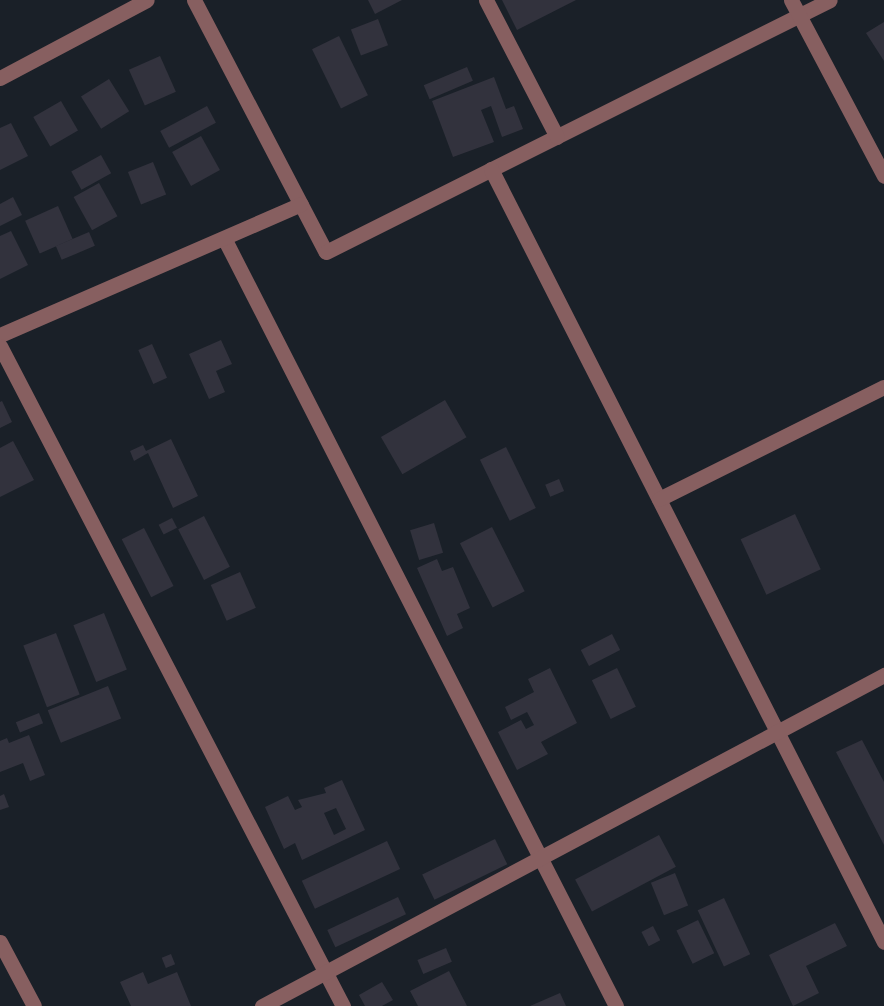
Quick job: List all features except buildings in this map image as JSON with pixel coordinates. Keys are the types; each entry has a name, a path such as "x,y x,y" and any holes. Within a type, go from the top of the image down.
{"street":[{"path":"0,78 147,0"},
{"path":"194,0 326,252 830,0"},
{"path":"486,0 557,137"},
{"path":"790,0 884,176"},
{"path":"491,169 884,942"},
{"path":"0,335 225,240 302,204"},
{"path":"225,240 537,857 615,1006"},
{"path":"0,346 343,1006"},
{"path":"659,499 884,387"},
{"path":"262,1006 537,857 884,675"},
{"path":"0,942 34,1006"}]}
